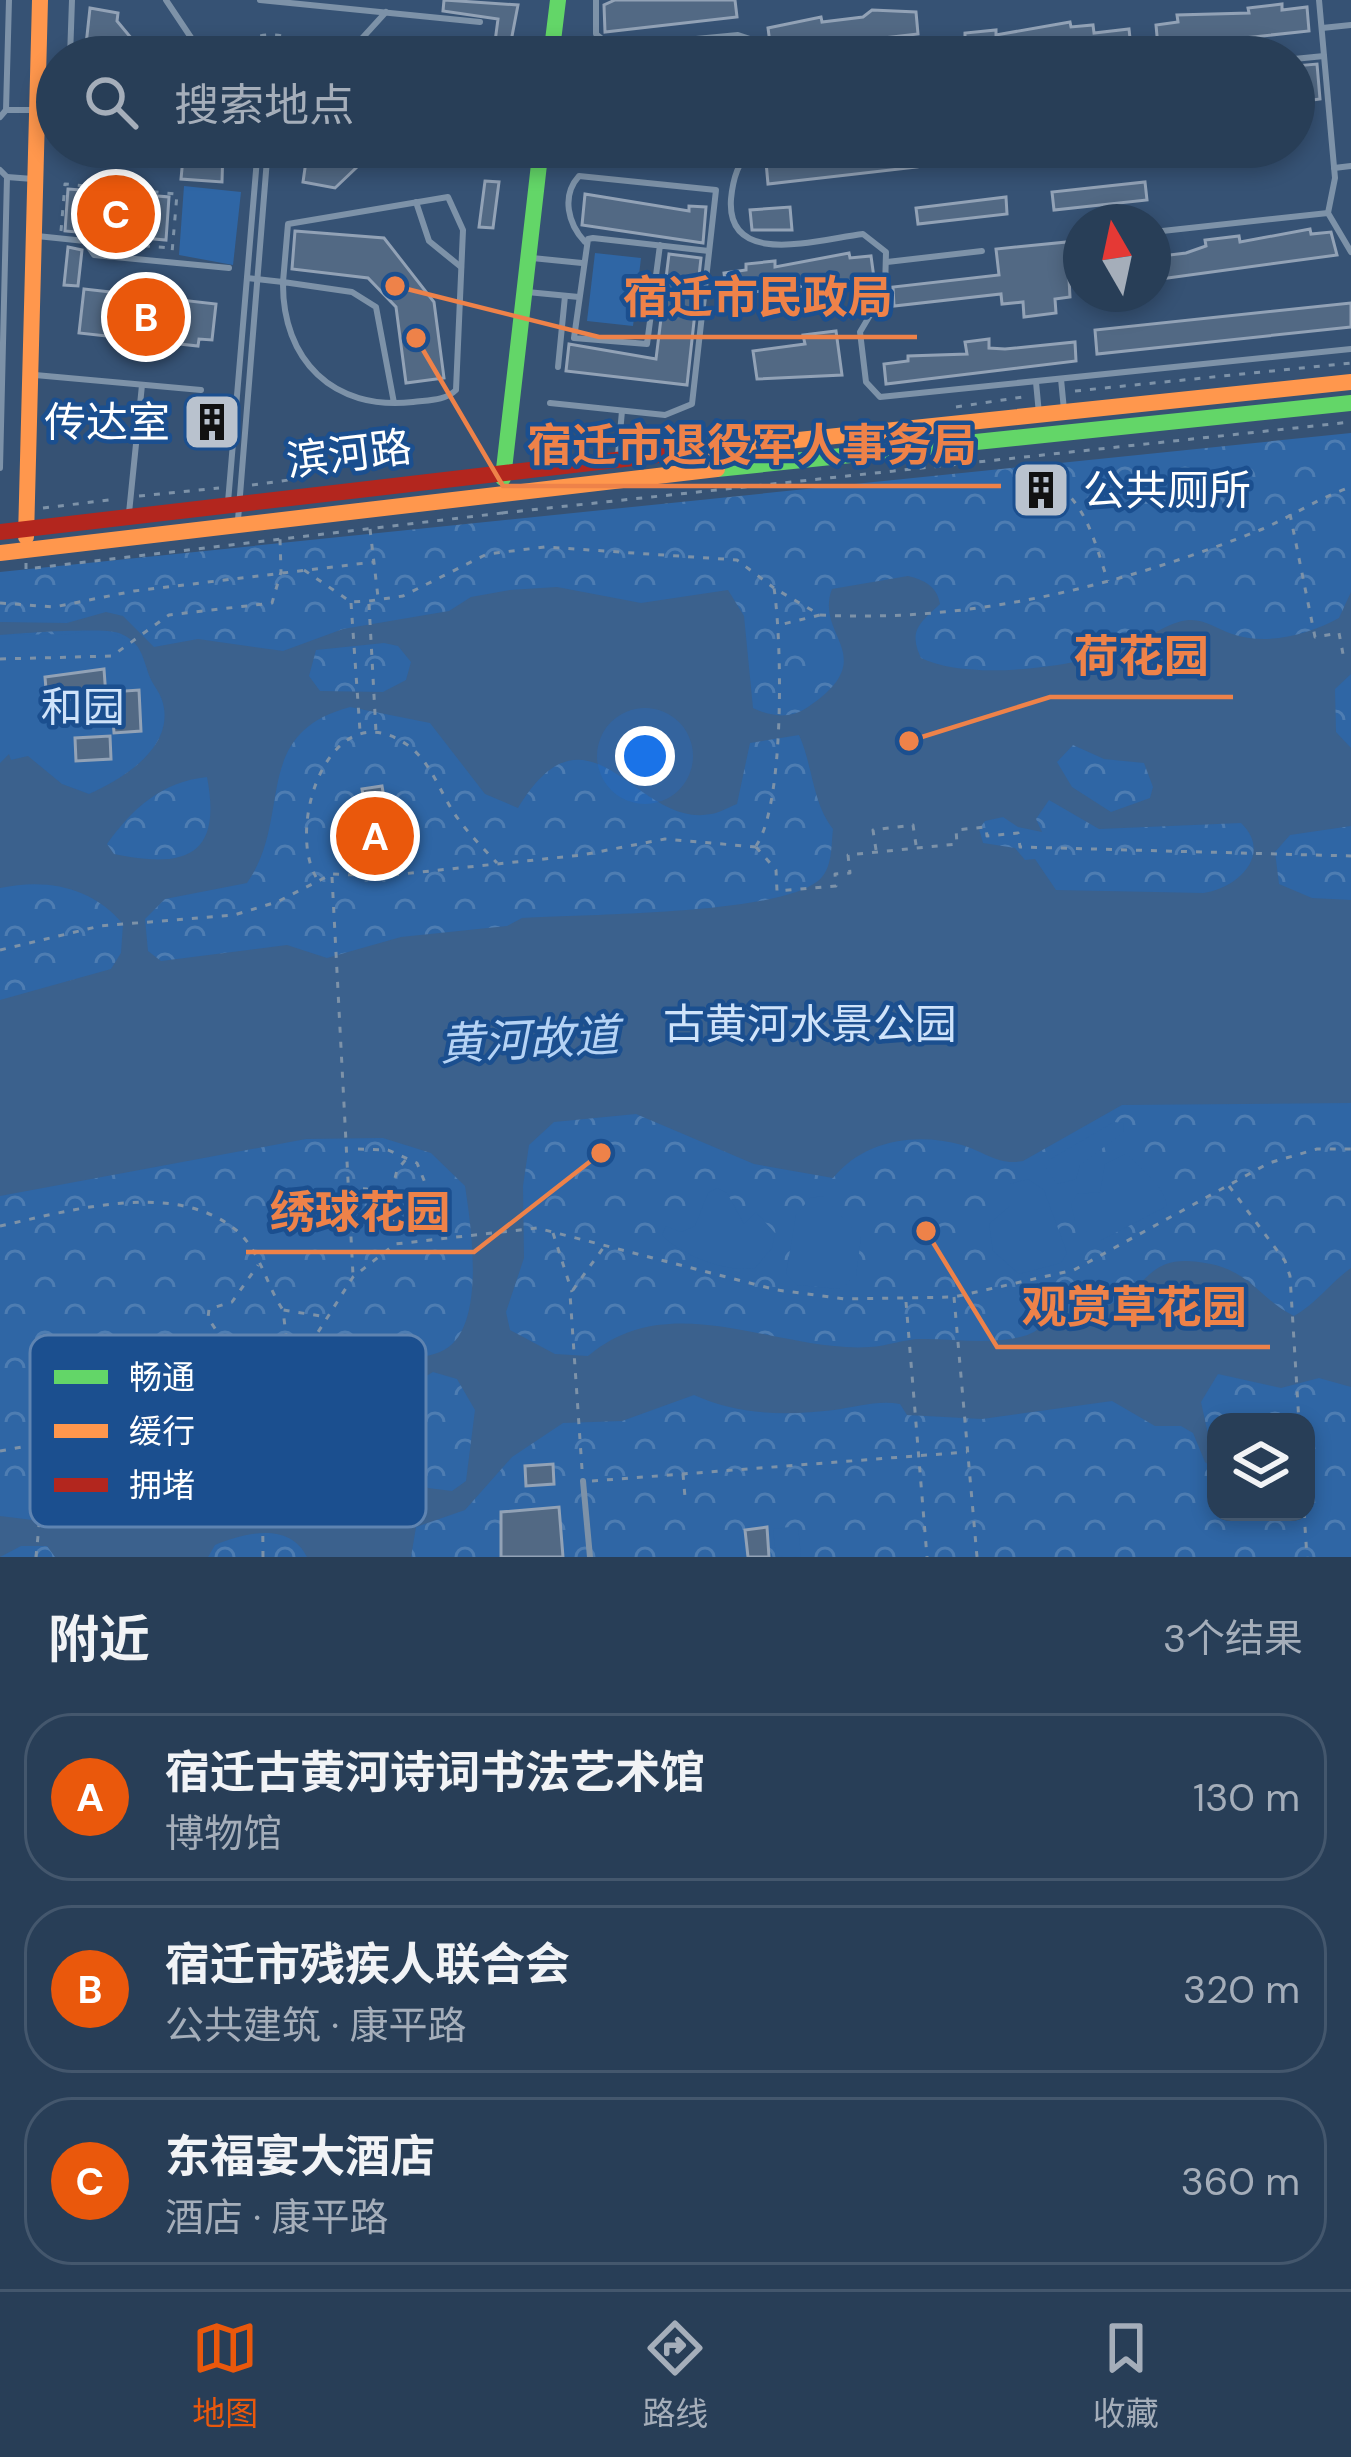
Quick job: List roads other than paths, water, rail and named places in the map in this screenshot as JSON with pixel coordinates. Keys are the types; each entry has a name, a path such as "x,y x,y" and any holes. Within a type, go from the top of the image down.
{"main road":[{"path":"40,0 41,36"},
{"path":"554,36 558,0"},
{"path":"26,549 38,168"},
{"path":"503,491 539,168"},
{"name":"滨河路","path":"0,532 503,471 1351,382"},
{"name":"滨河路","path":"0,553 503,491 1351,403"}],"lane":[{"path":"9,0 3,114 36,103"},
{"path":"71,36 72,0"},
{"path":"166,0 190,36"},
{"path":"260,0 480,22"},
{"path":"596,0 594,27 598,36"},
{"path":"1319,0 1334,168 1328,213 1351,252"},
{"path":"365,36 386,13"},
{"path":"1322,28 1351,25"},
{"path":"1315,57 1324,56"},
{"path":"1334,168 1351,166"},
{"path":"232,525 231,458 256,168"},
{"path":"233,504 243,459 266,168"},
{"path":"739,168 732,188 731,220 741,237 758,245 862,234 882,246 887,262 885,290 860,332 866,382 873,394 890,397 1351,349"},
{"path":"0,170 7,177 37,179"},
{"path":"550,403 665,416 692,404 716,190 584,174 572,183 571,224 585,242 574,338 647,344 660,245"},
{"path":"0,468 7,177"},
{"path":"448,197 463,230 461,267 456,390 448,397 394,403 360,398 308,366 289,338 284,282 289,224 448,197"},
{"path":"416,202 428,241 461,267"},
{"path":"1171,230 1328,213"},
{"path":"35,236 85,241 94,255 229,268"},
{"path":"585,242 593,238 710,251"},
{"path":"887,262 982,251"},
{"path":"528,258 582,263"},
{"path":"247,278 352,292 376,307 394,403"},
{"path":"524,292 579,297"},
{"path":"558,367 566,296"},
{"path":"31,375 201,390"},
{"path":"1061,379 1064,414"},
{"path":"1036,382 1040,416"},
{"path":"128,516 142,385"},
{"path":"617,459 622,411"},
{"path":"231,458 243,459"},
{"path":"583,1481 590,1557"}],"water":[{"name":"黄河故道","path":"908,576 933,588 940,604 918,628 921,658 967,669 1025,669 1109,654 1189,620 1245,637 1287,637 1339,618 1351,592 1351,674 1335,689 1336,732 1351,748 1351,826 1290,835 1275,852 1279,884 1312,898 1351,900 1351,1103 1122,1105 1023,1161 999,1160 945,1141 909,1140 875,1147 833,1178 754,1164 636,1114 554,1122 529,1145 523,1186 524,1258 506,1312 510,1330 555,1354 588,1356 620,1335 654,1325 725,1327 834,1346 870,1347 918,1339 999,1340 1031,1334 1071,1308 1107,1306 1173,1262 1225,1268 1294,1316 1351,1268 1351,1387 1319,1378 1281,1388 1218,1374 1201,1402 1207,1464 1193,1433 1181,1426 1155,1426 1112,1401 982,1419 907,1415 900,1404 892,1403 816,1412 762,1412 694,1395 622,1421 563,1423 512,1457 465,1510 426,1524 426,1485 452,1491 466,1481 475,1410 457,1379 433,1372 426,1377 426,1355 455,1341 465,1324 473,1277 465,1186 431,1153 383,1138 306,1139 0,1196 0,1000 111,969 121,953 123,924 97,901 68,888 35,884 0,888 0,763 9,754 11,760 28,756 62,784 89,794 144,759 162,732 165,717 142,655 126,637 98,630 0,635 0,622 67,623 106,612 123,616 154,647 198,639 283,651 343,629 449,611 471,597 510,590 557,587 641,603 728,590 744,616 753,708 781,715 808,707 841,674 844,660 831,621 832,589","holes":["384,643 398,646 411,662 406,680 383,692 320,691 309,676 316,650","350,707 430,723 485,794 518,808 544,775 568,761 591,762 684,813 714,813 737,804 750,743 799,735 821,807 833,829 829,864 818,881 762,901 631,914 522,918 507,926 401,937 327,958 287,945 161,961 148,951 145,919 165,899 247,883 269,831 285,757 298,736 319,720","1073,745 1104,759 1144,763 1153,787 1150,798 1111,812 1072,787 1057,762","207,777 209,826 192,852 159,859 114,854 107,844 150,799 176,785","1049,800 1099,829 1241,823 1254,847 1252,858 1238,878 1203,893 1056,890 1035,859 1025,860 1015,848 983,843 979,829 985,821 1003,817 1018,827 1042,832 1036,819"]},
{"path":"0,1516 30,1520 30,1527 416,1527 411,1557 307,1557 289,1538 265,1533 215,1545 208,1557 55,1557 47,1546 21,1546 0,1557"}],"place":[{"name":"东福宴大酒店","path":"116,214"},
{"name":"宿迁市民政局","path":"395,286"},
{"name":"宿迁市残疾人联合会","path":"146,317"},
{"name":"宿迁市退役军人事务局","path":"416,338"},
{"name":"传达室","path":"212,422"},
{"name":"公共厕所","path":"1041,490"},
{"name":"荷花园","path":"909,741"},
{"name":"宿迁古黄河诗词书法艺术馆","path":"375,836"},
{"name":"绣球花园","path":"601,1153"},
{"name":"观赏草花园","path":"926,1231"}],"park label":[{"name":"和园","path":"83,707"},
{"name":"古黄河水景公园","path":"810,1024"}]}
